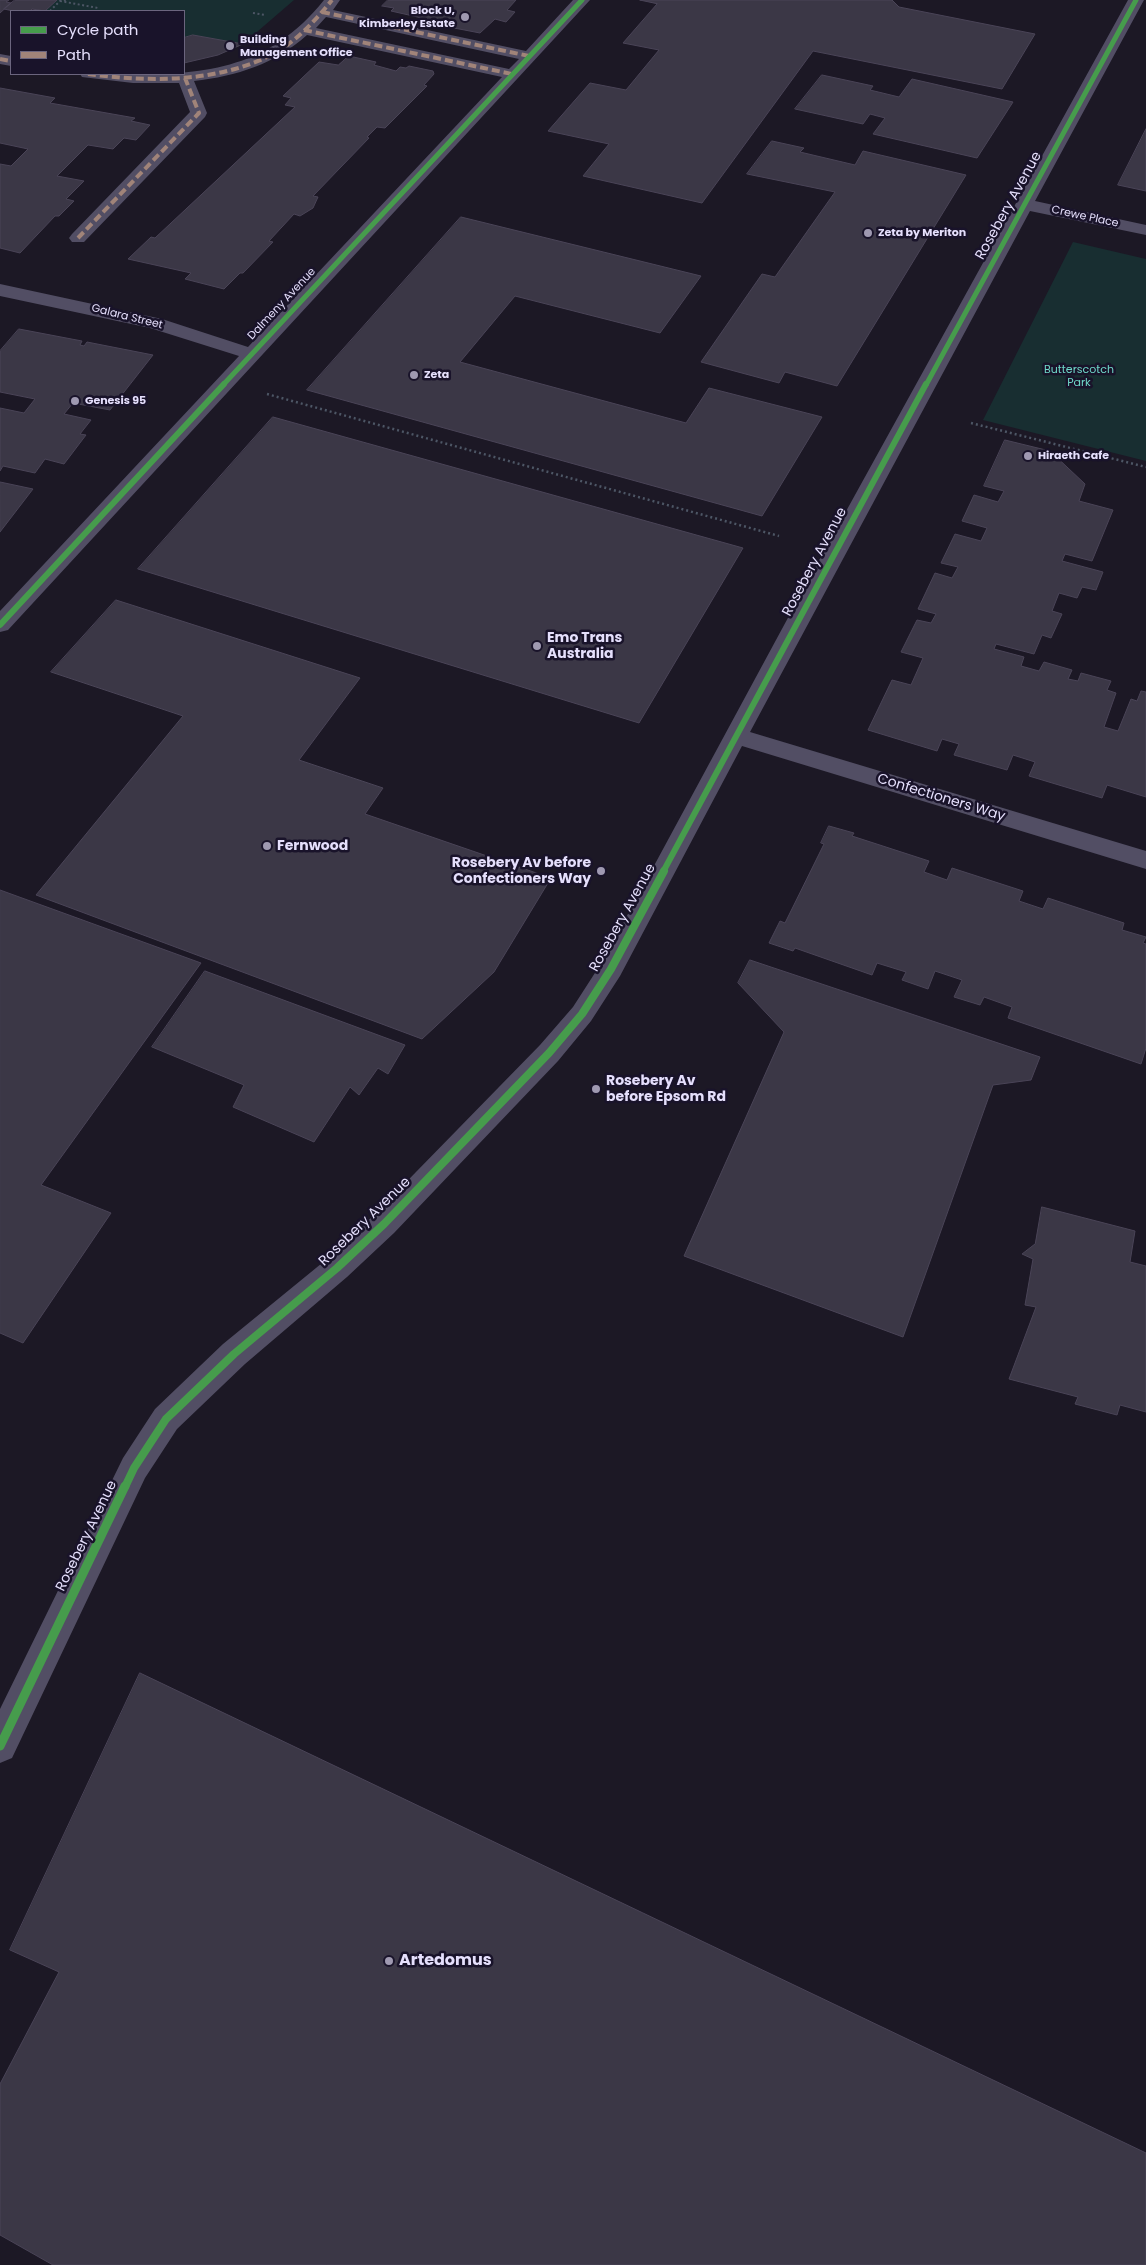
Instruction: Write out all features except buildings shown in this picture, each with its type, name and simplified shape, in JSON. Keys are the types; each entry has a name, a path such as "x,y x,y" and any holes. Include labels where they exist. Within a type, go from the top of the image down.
{"street":[{"name":"Dalmeny Avenue","path":"0,625 582,0"},
{"name":"Rosebery Avenue","path":"0,1746 134,1468 166,1419 234,1354 337,1268 384,1224 560,1040 582,1014 611,969 1136,0"},
{"path":"94,75 149,79 185,78 241,67 270,55 304,30 327,6 529,56"},
{"path":"304,30 512,74"},
{"path":"78,238 199,113 185,78"},
{"name":"Crewe Place","path":"1024,204 1146,230"},
{"name":"Galara Street","path":"0,290 155,322 251,354"},
{"name":"Confectioners Way","path":"736,736 1146,860"}],"path":[{"path":"51,10 60,1 67,0"},
{"path":"60,1 98,8"},
{"path":"226,382 778,536"},
{"path":"971,423 1146,467"}],"green space":[{"path":"57,0 294,0 243,44 193,35 185,38 185,10 46,10"},
{"name":"Butterscotch Park","path":"1073,242 1146,259 1146,461 983,420"}],"marked path":[{"path":"95,75 156,79 180,78 227,71 269,56 286,45 311,23 332,0"},
{"path":"322,12 529,56"},
{"path":"304,30 512,74"},
{"path":"0,59 10,61"},
{"path":"78,238 199,113 185,78"}],"cycle path":[{"path":"0,625 582,0"},
{"path":"0,1746 134,1468 166,1419 234,1354 337,1268 384,1224 549,1053 582,1014 611,969 834,553 1136,0"}],"place":[{"name":"Block U, Kimberley Estate","path":"465,17"},
{"name":"Building Management Office","path":"230,46"},
{"name":"Zeta by Meriton","path":"868,233"},
{"name":"Zeta","path":"414,375"},
{"name":"Genesis 95","path":"75,401"},
{"name":"Hiraeth Cafe","path":"1028,456"},
{"name":"Emo Trans Australia","path":"537,646"},
{"name":"Fernwood","path":"267,846"},
{"name":"Rosebery Av before Confectioners Way","path":"601,871"},
{"name":"Rosebery Av before Epsom Rd","path":"596,1089"},
{"name":"Artedomus","path":"389,1961"}]}
